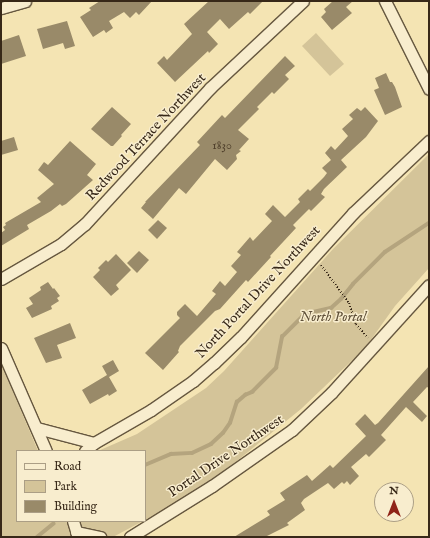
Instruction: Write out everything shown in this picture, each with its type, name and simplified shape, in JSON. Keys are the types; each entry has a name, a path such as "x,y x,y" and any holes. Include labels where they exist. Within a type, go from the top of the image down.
{"street":[{"path":"1,8 25,1"},
{"name":"Redwood Terrace Northwest","path":"1,279 62,244 85,224 210,88 303,1"},
{"path":"385,1 429,89"},
{"name":"North Portal Drive Northwest","path":"86,450 94,443 151,410 193,381 214,363 353,213 429,141"},
{"name":"Portal Drive Northwest","path":"130,537 212,486 282,438 319,405 429,285"},
{"path":"1,348 46,450"},
{"path":"37,428 94,443"},
{"path":"75,530 100,537"}],"path":[{"path":"318,262 349,302 356,324 374,344"}],"green space":[{"path":"316,33 344,64 330,76 302,46"},
{"name":"North Portal","path":"429,154 429,268 395,306 365,348 301,409 233,464 187,497 146,519 146,450 100,450 137,434 206,388 224,371 333,249"},
{"path":"1,363 38,450 16,450 16,522 141,522 113,537 1,537"}],"building":[{"path":"100,1 152,1 139,15 136,12 130,18 124,12 109,21 113,28 106,33 104,30 93,37 80,17 91,10 89,8"},
{"path":"209,1 263,1 250,14 248,12 229,29 220,19 207,32 218,44 209,53 208,51 175,82 157,63 164,56 167,60 192,34 184,24"},
{"path":"333,1 353,1 346,7 352,13 332,30 321,17 326,12 324,9"},
{"path":"67,21 75,46 65,49 63,43 43,49 37,29"},
{"path":"19,35 26,56 1,64 1,41"},
{"path":"285,56 295,66 285,75 289,79 274,94 272,92 257,107 259,109 238,130 249,139 239,150 241,151 236,155 237,159 227,170 215,159 186,194 179,188 153,219 141,208 145,202 200,145 197,142 222,115 225,118"},
{"path":"386,73 390,82 392,82 395,87 402,107 385,115 374,90 379,88 375,78"},
{"path":"112,107 131,124 113,146 111,146 91,129"},
{"path":"365,107 378,121 366,137 341,160 347,167 324,189 321,194 325,197 311,211 309,209 293,225 296,228 270,256 271,257 248,282 246,280 220,309 215,311 180,346 179,352 163,370 145,353 180,318 177,315 177,312 185,304 197,316 216,294 212,291 220,281 225,286 237,272 231,266 241,255 237,252 250,237 253,241 272,221 265,214 273,205 285,217 300,202 298,199 308,189 310,191 324,177 327,173 322,168 331,160 325,153 331,146 335,150 348,136 342,129 353,119 349,115 357,108 361,111"},
{"path":"14,137 18,150 1,155 1,141"},
{"path":"70,141 96,164 87,175 93,180 66,204 62,206 60,204 27,225 29,229 1,246 1,233 5,230 3,227 6,225 5,223 41,202 37,198 54,184 38,170 44,162 48,165"},
{"path":"158,220 167,228 157,239 148,230"},
{"path":"139,251 149,260 137,273 127,263"},
{"path":"116,254 131,270 116,285 119,289 111,296 93,277 100,270 98,268 106,260 108,262"},
{"path":"48,282 60,296 57,298 59,301 51,306 52,309 32,318 26,308 33,304 29,298 41,290 40,287"},
{"path":"70,323 76,338 57,345 62,358 46,363 34,338"},
{"path":"113,360 119,371 109,377 117,391 109,396 108,394 90,404 82,390 107,375 102,366"},
{"path":"429,366 429,388 427,387 413,402 427,416 422,422 406,407 381,435 386,440 369,457 366,454 351,467 359,476 350,485 347,481 344,484 342,482 334,489 328,483 304,499 301,503 305,510 287,523 289,525 265,537 234,537 270,515 267,511 285,500 280,493 307,475 312,481 330,465 333,468 366,436 355,424 365,414 375,425 378,423"}],"waterway":[{"path":"146,465 171,454 192,453 211,444 223,433 230,423 237,402 245,395 252,392 276,368 282,337 302,317 309,313 331,308 385,252 429,223"},
{"path":"37,537 53,524"}]}
